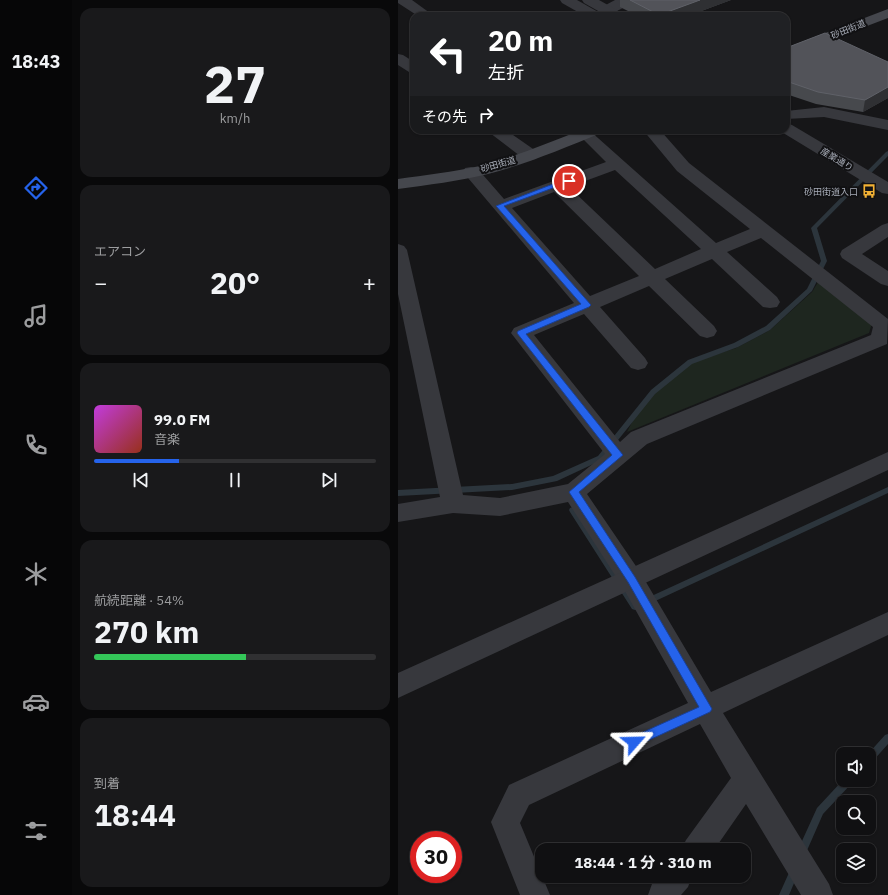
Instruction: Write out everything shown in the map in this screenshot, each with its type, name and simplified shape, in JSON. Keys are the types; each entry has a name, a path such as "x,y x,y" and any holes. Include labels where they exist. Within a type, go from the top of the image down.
{"main road":[{"name":"砂田街道","path":"790,51 888,13"},
{"name":"砂田街道","path":"398,184 493,167 530,155 584,134"}],"street":[{"path":"403,0 421,12"},
{"path":"567,0 600,12"},
{"path":"589,0 604,12"},
{"path":"609,12 625,0"},
{"path":"398,58 410,67"},
{"path":"790,118 824,112 888,125"},
{"name":"産業通り","path":"790,121 888,172"},
{"name":"産業通り","path":"790,121 888,189"},
{"path":"501,134 530,155"},
{"path":"594,134 618,163 770,302"},
{"path":"398,513 453,504 500,507 574,492 639,438 880,339 883,325 683,167 654,134"},
{"path":"500,206 618,163"},
{"path":"471,172 586,305 638,362"},
{"path":"557,185 707,331"},
{"path":"888,229 849,254 888,280"},
{"path":"618,455 521,333 763,230"},
{"path":"398,250 453,504"},
{"path":"398,686 886,464"},
{"path":"574,492 631,580 747,779 818,895"},
{"path":"535,895 505,822 519,795 888,623"},
{"path":"701,843 747,779"},
{"path":"663,895 671,883"}],"shaded area":[{"path":"820,279 872,323 869,333 627,432 638,410 664,385 693,362 736,348 770,330 812,292"}],"building":[{"path":"630,0 700,0 667,12 653,12"},
{"path":"825,33 888,62 888,87 865,100 818,92 790,82 790,46"}],"waterway":[{"path":"398,493 512,487 554,479 600,458 653,392 690,362 736,345 768,328 810,290 824,261 814,228 888,153"},
{"path":"648,601 888,490"},
{"path":"573,510 635,607"},
{"path":"876,751 888,738"},
{"path":"802,852 820,811 842,787"},
{"path":"784,895 795,869"}],"place":[{"name":"砂田街道入口","path":"869,191"}],"route":[{"path":"569,181 500,206 586,305 521,333 618,455 574,492 631,580 706,709 634,742"}]}
